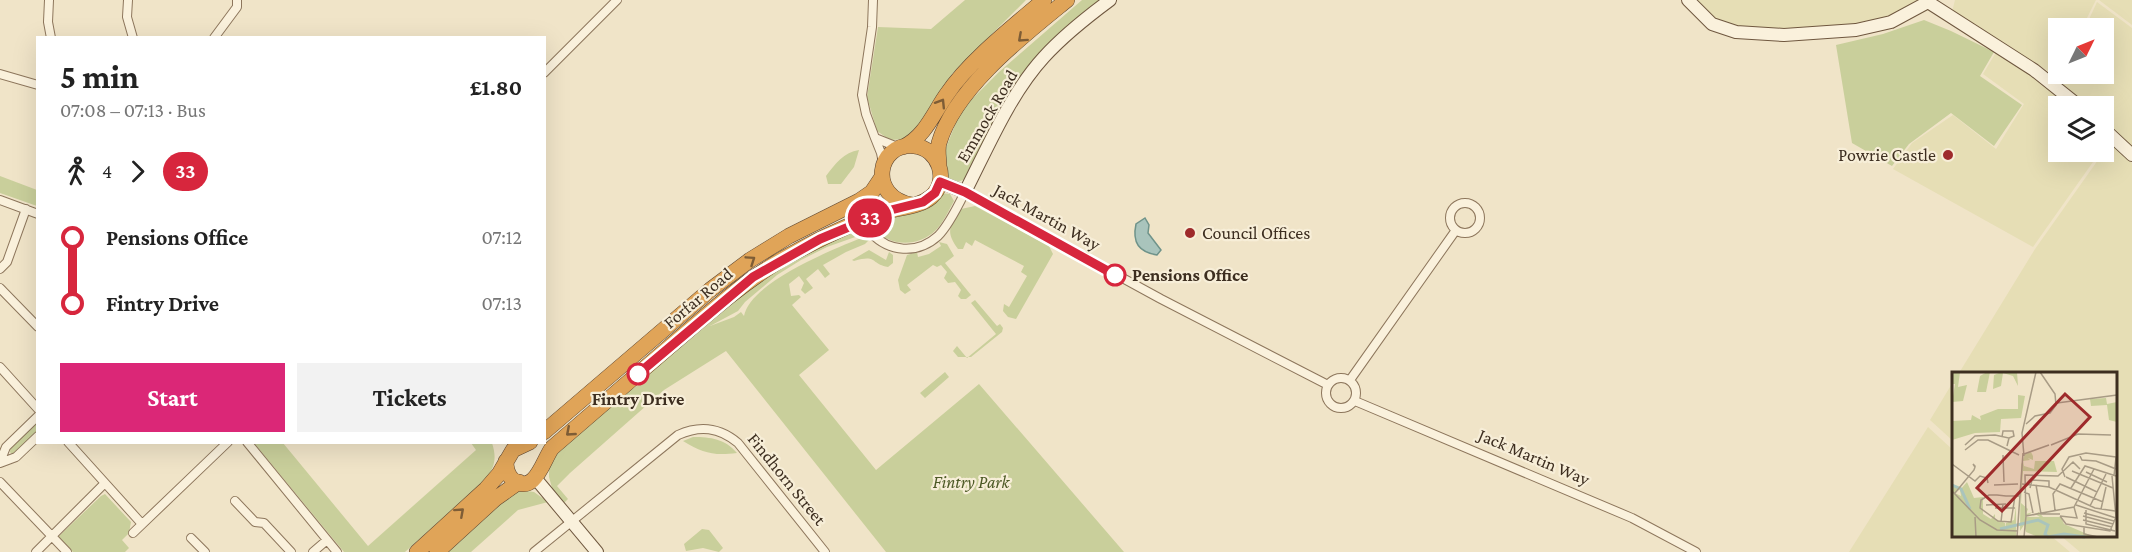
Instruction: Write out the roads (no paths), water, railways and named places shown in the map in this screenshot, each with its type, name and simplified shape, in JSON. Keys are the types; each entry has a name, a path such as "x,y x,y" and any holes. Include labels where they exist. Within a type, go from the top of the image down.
{"highway":[{"path":"1044,0 964,72 921,134 912,143 889,156 883,172 885,189 892,197 912,205 930,198 940,182 938,145 960,102 983,74 1067,0"},
{"path":"902,147 912,146 929,152 939,166"},
{"name":"Forfar Road","path":"546,430 710,290 750,260 789,236 859,201 877,187 883,172"},
{"name":"Forfar Road","path":"539,473 552,448 753,277 820,239 887,211 912,205"},
{"path":"417,552 486,489 515,449 530,447 538,453 539,473 526,483 519,482 507,472 515,449"},
{"path":"437,552 495,499 519,482"}],"street":[{"path":"49,0 48,22 51,36"},
{"path":"128,0 127,17 132,36"},
{"path":"215,36 237,7 237,0"},
{"path":"546,71 617,0"},
{"path":"873,0 872,27 862,95 866,114 882,153 883,172"},
{"name":"Emmock Road","path":"871,233 879,241 892,248 903,250 917,248 928,243 942,231 1010,105 1043,57 1110,0"},
{"path":"1688,0 1712,24 1736,32 1784,35 1856,30 1879,25 1891,22 1929,1 2034,70 2066,96"},
{"path":"0,74 36,84"},
{"path":"875,138 902,147"},
{"path":"2114,138 2132,155"},
{"name":"Jack Martin Way","path":"940,182 965,192 1161,299 1328,386 1327,399 1333,407 1346,408 1355,401 1632,518 1696,552"},
{"path":"0,200 36,213"},
{"path":"0,269 8,262 26,209"},
{"path":"1350,380 1456,230"},
{"path":"0,288 36,325"},
{"path":"0,368 36,407"},
{"path":"1328,386 1337,378 1350,380 1356,388 1355,401"},
{"path":"0,462 6,447 36,418"},
{"name":"Findhorn Street","path":"534,552 678,435 702,428 715,429 729,435 738,443 825,552"},
{"path":"0,462 16,457 36,438"},
{"path":"70,444 142,524"},
{"path":"133,533 226,444"},
{"path":"250,444 337,552"},
{"path":"539,473 571,520 597,552"},
{"path":"0,482 67,552"},
{"path":"36,552 105,483"},
{"path":"235,501 255,522 264,523 291,552"},
{"path":"191,538 205,552"},
{"path":"313,552 327,540"}],"water":[{"path":"1145,218 1149,225 1148,233 1161,250 1157,255 1141,249 1136,241 1136,224"}],"place":[{"name":"Powrie Castle","path":"1948,155"},
{"name":"Council Offices","path":"1190,233"},
{"name":"Pensions Office","path":"1115,275"},
{"name":"Fintry Drive","path":"638,374"}],"park label":[{"name":"Fintry Park","path":"971,482"}]}
